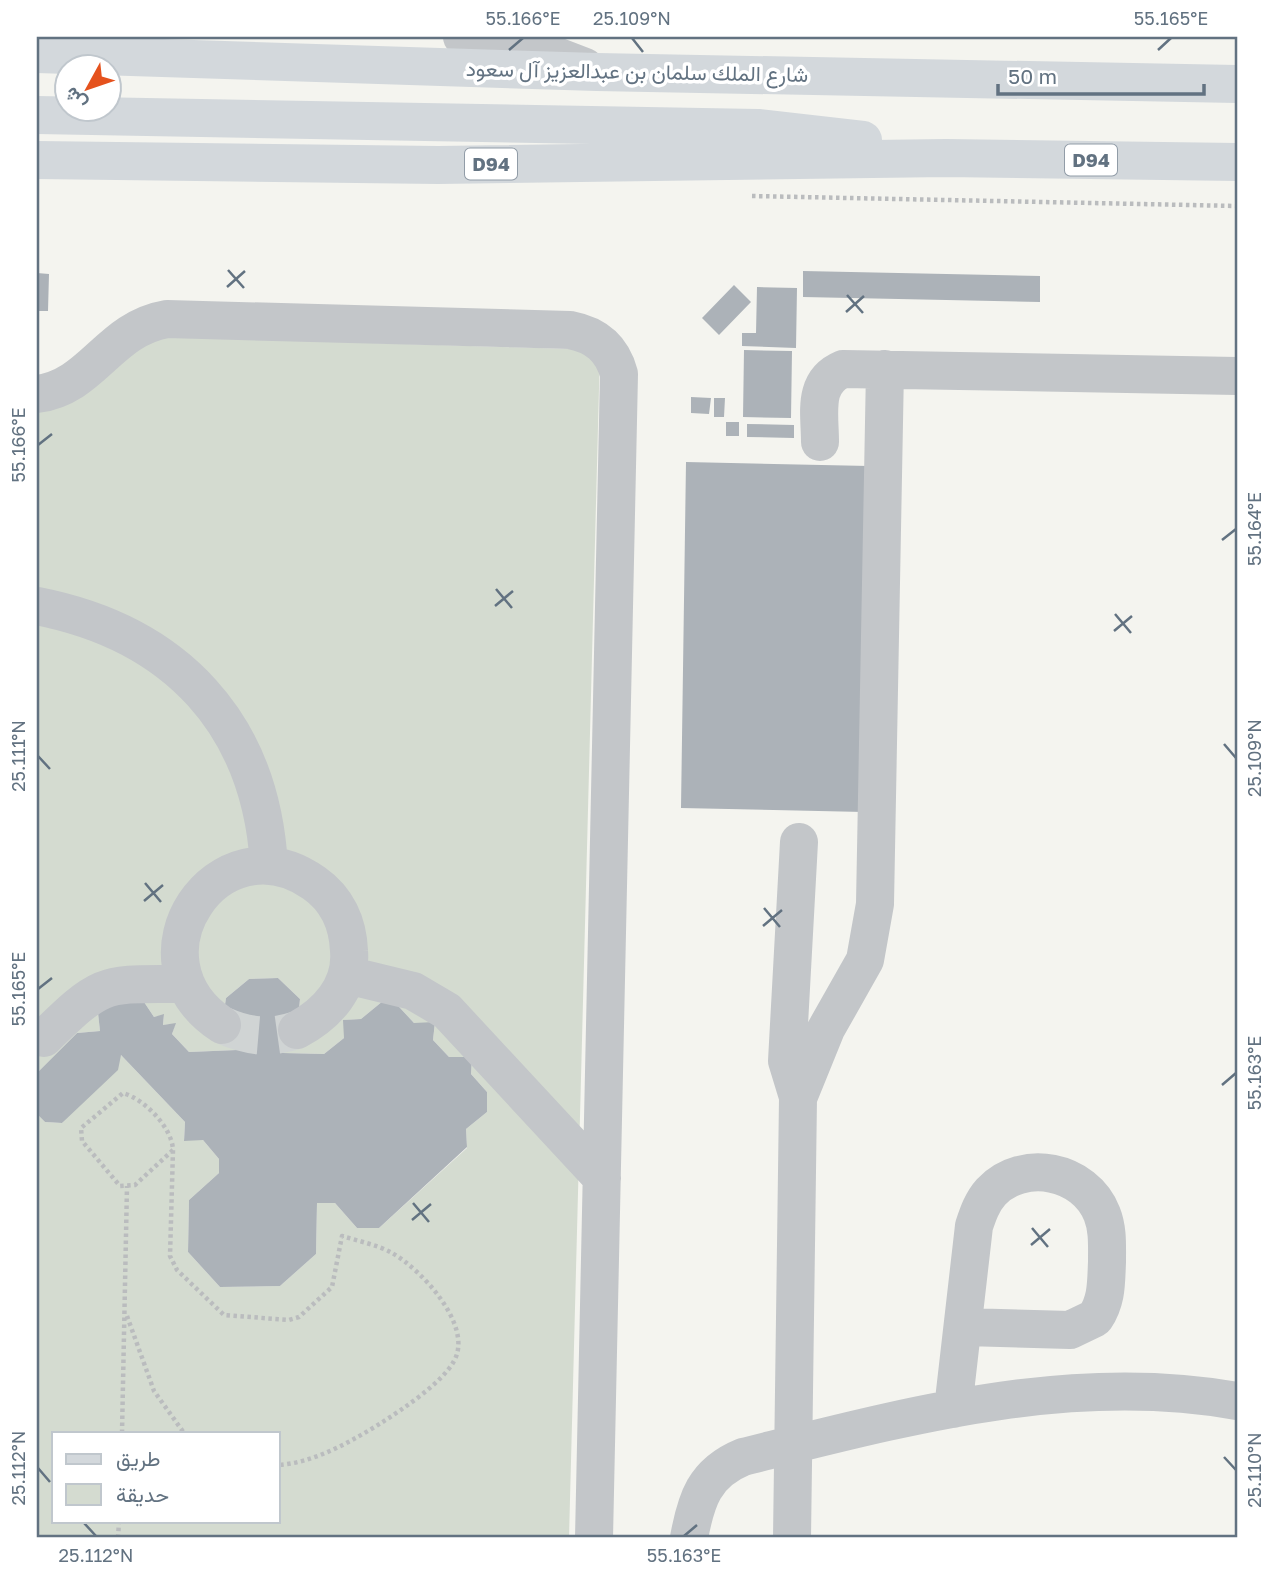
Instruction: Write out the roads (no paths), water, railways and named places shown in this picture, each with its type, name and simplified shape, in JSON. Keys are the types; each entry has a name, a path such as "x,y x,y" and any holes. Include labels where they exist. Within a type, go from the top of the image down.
{"main road":[{"name":"شارع الملك سلمان بن عبدالعزيز آل سعود","path":"57,48 597,72 1237,84"},
{"path":"37,115 758,128 821,134 946,158"},
{"name":"D94","path":"37,160 439,165 946,158 1237,162"}],"street":[{"path":"462,37 546,52 597,72"},
{"path":"37,394 73,382 128,333 152,322 167,319 570,330 593,337 611,353 619,374 594,1538"},
{"path":"820,442 820,392 831,374 844,369 1237,376"},
{"path":"798,1098 826,1029 857,980 874,922 885,369"},
{"path":"37,606 89,618 130,635 159,653 206,696 225,721 253,776 262,805 269,866"},
{"path":"792,1538 798,1098 787,1061 799,842"},
{"path":"222,1025 208,1015 186,984 179,947 182,928 195,902 215,882 231,872 269,866 305,876 334,902 349,937 347,975 328,1008 298,1030"},
{"path":"347,975 413,991 447,1011 602,1178"},
{"path":"44,1038 78,1004 101,988 125,984 186,984"},
{"path":"953,1409 965,1327 974,1226 980,1208 991,1192 1023,1173 1042,1171 1061,1175 1078,1183 1092,1196 1107,1231 1106,1294 1095,1318 1070,1329 965,1327"},
{"path":"689,1538 699,1496 717,1472 743,1457 998,1400 1089,1391 1181,1393 1237,1401"}],"tunnel":[{"path":"222,1025 260,1035 278,1035 297,1030"}]}
